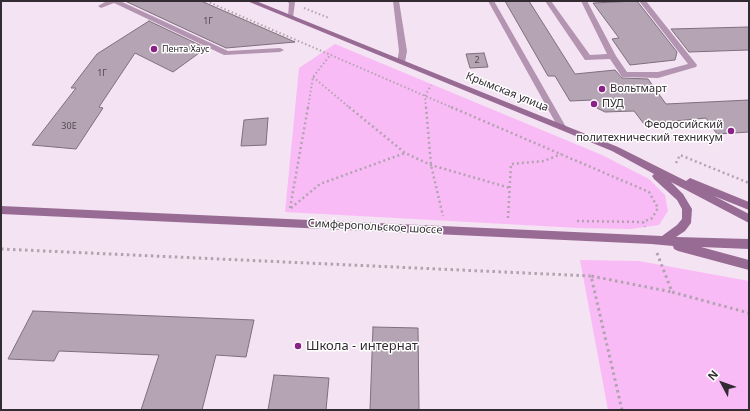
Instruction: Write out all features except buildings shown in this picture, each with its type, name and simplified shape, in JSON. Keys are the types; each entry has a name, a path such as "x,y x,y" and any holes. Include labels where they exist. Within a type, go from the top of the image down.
{"main road":[{"name":"Крымская улица","path":"250,1 436,77 562,126 639,160 749,219"},
{"path":"639,160 749,206"},
{"path":"639,160 680,197 687,209 687,220 681,228 656,240"},
{"name":"Симферопольское шоссе","path":"1,210 749,244"},
{"path":"656,240 749,265"}],"street":[{"path":"101,6 114,1 227,53 280,50"},
{"path":"288,1 292,2 291,17"},
{"path":"396,1 403,51 400,62"},
{"path":"492,1 537,85 562,126"},
{"path":"548,1 588,58 612,56"},
{"path":"584,1 612,56 624,75 658,75 693,65 642,1"}],"path":[{"path":"206,1 649,192 658,208 652,218 643,222 656,240 672,292"},
{"path":"331,54 313,77 290,208 320,184 405,153"},
{"path":"313,77 405,153 430,165 510,188"},
{"path":"436,77 425,96 430,165 443,216"},
{"path":"508,218 511,164 544,161 561,154"},
{"path":"676,163 680,155 749,183"},
{"path":"1,249 591,276 672,292 749,313"},
{"path":"591,276 622,410"}],"shaded area":[{"path":"335,44 602,155 649,179 665,195 668,211 659,225 631,229 579,228 285,212 299,68"},
{"path":"580,260 639,261 749,281 749,410 608,410"}],"place":[{"name":"Пента Хаус","path":"154,49"},
{"name":"Вольтмарт","path":"602,89"},
{"name":"ПУД","path":"594,104"},
{"name":"Феодосийский политехнический техникум","path":"731,131"},
{"name":"Школа - интернат","path":"298,346"}]}
